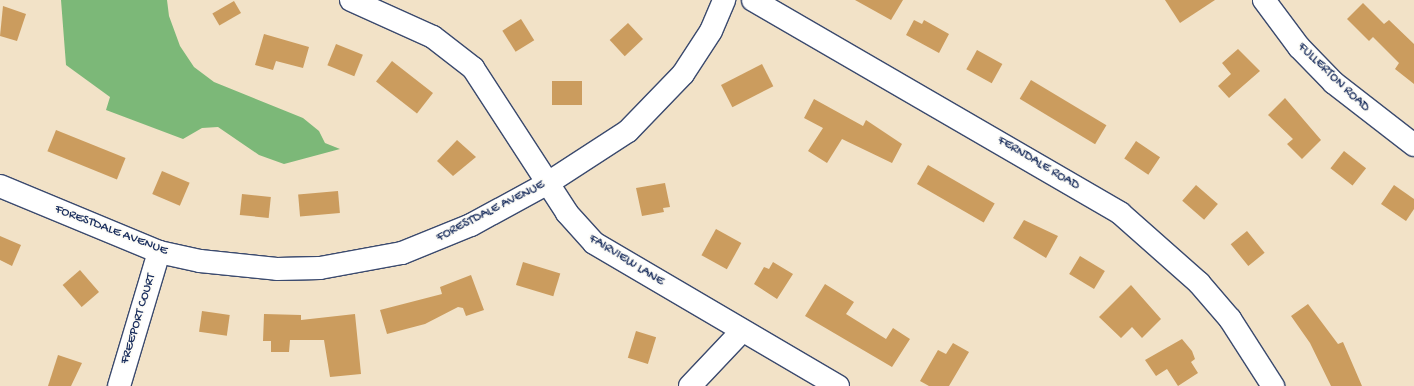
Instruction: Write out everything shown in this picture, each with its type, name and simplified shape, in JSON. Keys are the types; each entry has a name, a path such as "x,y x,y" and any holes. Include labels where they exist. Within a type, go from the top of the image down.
{"street":[{"name":"FAIRVIEW LANE","path":"351,0 434,37 455,51 486,84 576,226 594,243 838,386"},
{"name":"FORESTDALE AVENUE","path":"0,186 159,252 200,261 277,269 362,262 441,239 548,183 602,150 657,104 696,55 724,0"},
{"name":"FERNDALE ROAD","path":"753,0 1120,213 1199,283 1230,319 1273,386"},
{"name":"FULLERTON ROAD","path":"1264,0 1299,48 1325,74 1373,116 1414,145"},
{"name":"FREEPORT COURT","path":"119,386 159,252"},
{"path":"690,386 742,331"}],"green space":[{"path":"61,0 167,0 169,16 180,46 194,67 214,82 303,118 319,131 325,143 340,149 284,164 259,155 218,127 202,128 183,139 106,110 110,97 66,65"}],"building":[{"path":"855,0 903,0 891,20"},
{"path":"1165,0 1215,0 1180,23"},
{"path":"234,1 241,13 219,26 212,14"},
{"path":"1363,3 1384,24 1389,20 1414,44 1414,84 1395,69 1399,63 1373,37 1369,41 1347,19"},
{"path":"3,6 26,14 17,41 0,36"},
{"path":"521,19 534,40 516,52 502,31"},
{"path":"914,20 922,24 924,20 949,34 939,53 906,35"},
{"path":"628,23 643,39 625,56 610,40"},
{"path":"264,34 309,47 303,68 276,61 273,70 255,65"},
{"path":"336,44 363,55 354,76 327,65"},
{"path":"1238,49 1260,71 1229,98 1218,86 1231,74 1222,63"},
{"path":"977,50 1002,64 992,83 966,69"},
{"path":"392,61 433,93 417,114 376,81"},
{"path":"762,64 773,86 732,107 721,85"},
{"path":"1031,80 1106,125 1095,144 1020,99"},
{"path":"552,81 582,81 582,105 552,105"},
{"path":"1285,98 1321,140 1302,159 1287,144 1293,139 1268,115"},
{"path":"814,99 863,126 866,120 902,144 892,163 842,139 827,163 808,151 823,128 804,118"},
{"path":"56,130 126,158 117,179 47,151"},
{"path":"457,140 476,157 453,176 437,161"},
{"path":"1136,141 1160,157 1148,175 1124,158"},
{"path":"1344,151 1366,168 1353,186 1330,168"},
{"path":"928,165 995,204 984,223 917,184"},
{"path":"162,171 190,183 180,206 152,194"},
{"path":"665,183 670,207 663,208 664,212 642,216 636,188"},
{"path":"1196,185 1218,204 1204,220 1182,201"},
{"path":"1394,185 1414,199 1414,209 1406,221 1381,204"},
{"path":"338,191 340,213 300,216 298,194"},
{"path":"242,194 271,197 269,218 240,215"},
{"path":"1024,220 1058,236 1046,258 1013,238"},
{"path":"716,229 741,243 727,269 701,255"},
{"path":"1247,231 1265,253 1248,266 1231,244"},
{"path":"0,236 21,245 12,266 0,260"},
{"path":"1080,256 1105,271 1094,289 1069,274"},
{"path":"523,262 560,273 553,296 516,285"},
{"path":"773,262 793,274 777,299 754,284 764,267 769,269"},
{"path":"80,270 99,292 82,307 63,285"},
{"path":"471,275 484,310 466,316 463,308 458,307 425,324 387,334 380,310 442,294 440,287"},
{"path":"825,284 854,302 846,314 886,339 893,328 910,339 892,367 805,316"},
{"path":"1131,285 1161,319 1142,338 1132,327 1121,338 1099,317"},
{"path":"1308,304 1338,344 1343,342 1362,386 1331,386 1310,343 1291,316"},
{"path":"202,311 230,315 227,336 199,332"},
{"path":"264,314 301,315 301,320 355,314 361,374 330,377 324,340 290,340 289,352 271,352 271,341 263,341"},
{"path":"636,331 656,337 648,364 628,358"},
{"path":"1182,339 1192,351 1195,359 1191,362 1198,373 1178,386 1167,369 1156,376 1145,360"},
{"path":"953,343 969,352 949,386 929,386 920,381 938,350 946,354"},
{"path":"58,355 82,363 71,386 48,386"}]}
